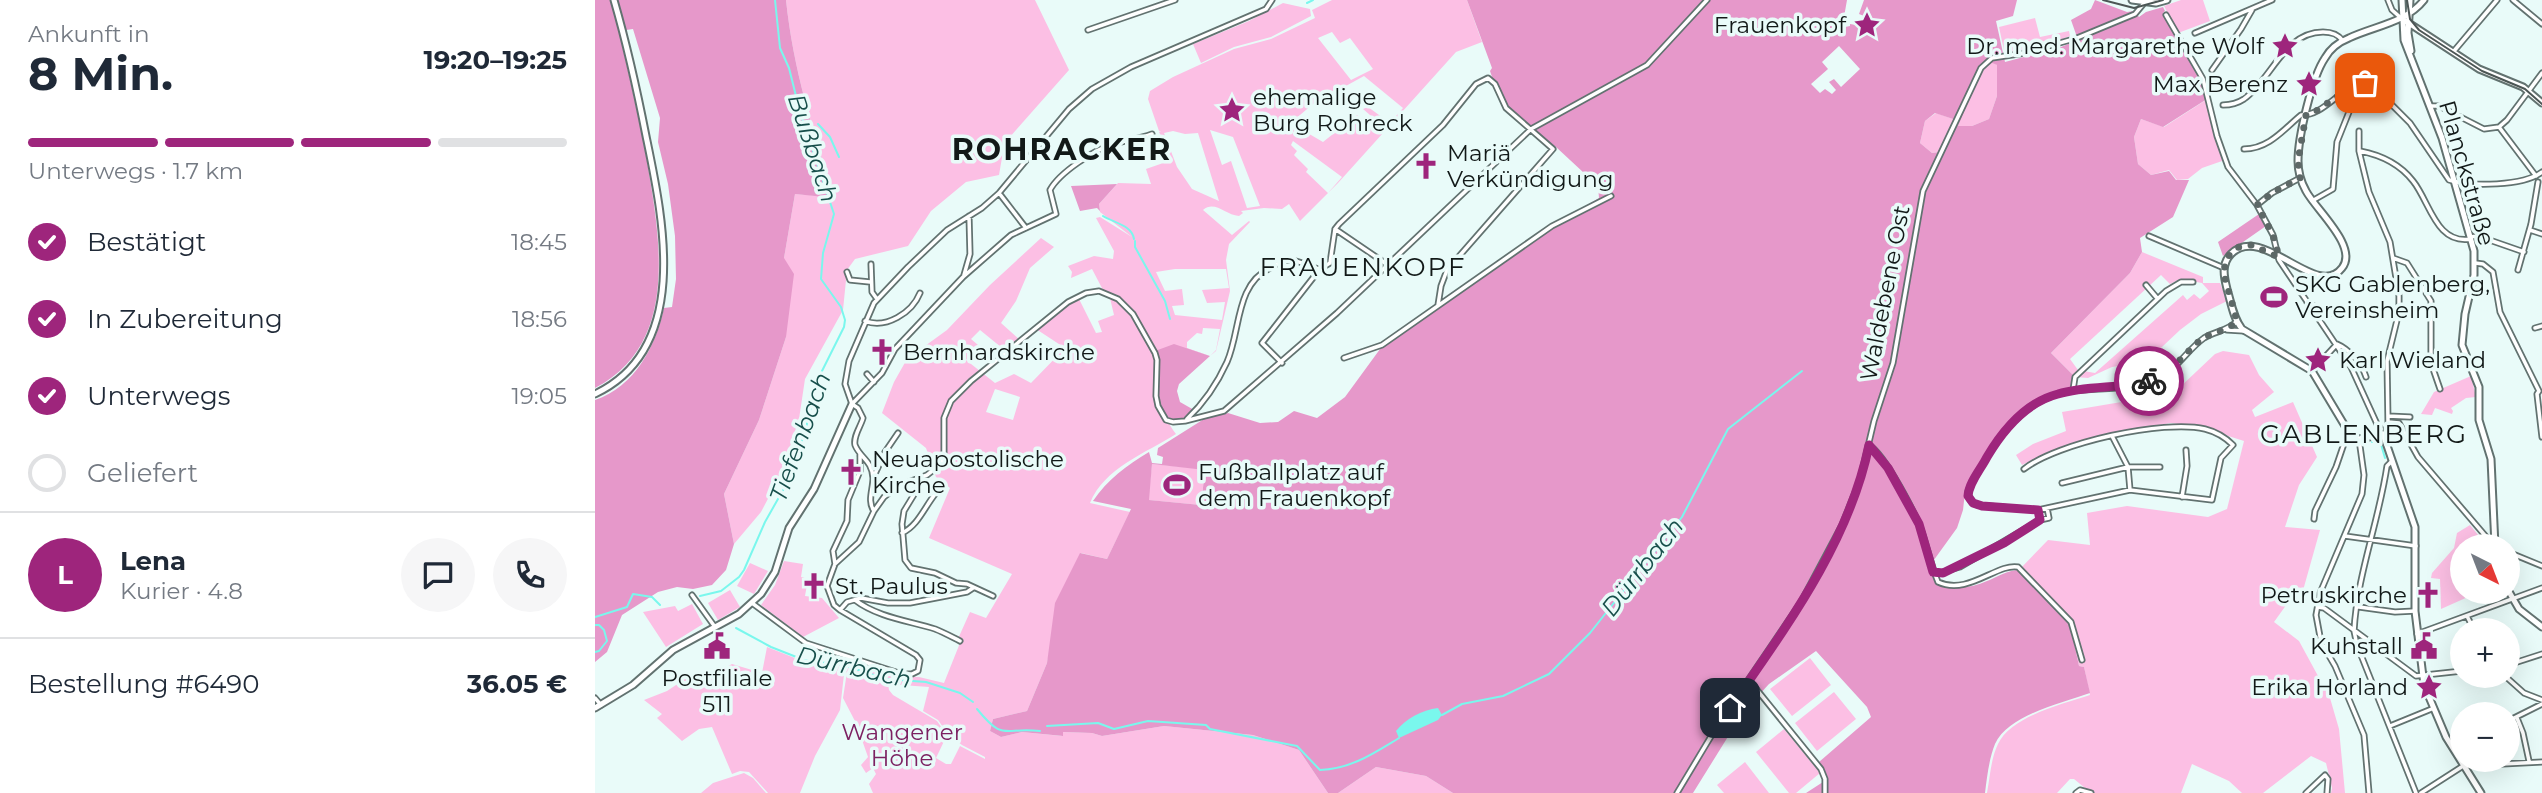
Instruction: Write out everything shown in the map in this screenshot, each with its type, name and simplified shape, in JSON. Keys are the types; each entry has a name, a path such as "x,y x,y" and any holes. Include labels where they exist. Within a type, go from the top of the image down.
{"street":[{"path":"595,394 625,373 644,347 657,316 664,271 663,232 658,196 633,73 614,0"},
{"path":"1088,30 1175,0"},
{"path":"753,603 796,637 815,647 902,674 918,671 921,666 916,655 840,610 834,605 827,586 835,564 859,542 874,510 891,490 932,472 942,462 944,418 951,401 966,386 1061,307 1092,291 1099,291 1114,296 1138,321 1157,360 1156,396 1166,420 1185,421 1229,409 1388,265 1531,129 1647,65 1707,0"},
{"path":"2132,0 2167,0"},
{"path":"2195,33 2273,0"},
{"path":"2388,0 2395,18 2409,23 2479,69 2529,91 2542,103"},
{"path":"2411,0 2417,4 2424,0"},
{"name":"Planckstraße","path":"2411,0 2409,23 2412,57"},
{"path":"2359,131 2359,151 2369,192 2387,234 2393,258 2399,309 2387,361 2388,419 2382,431 2359,439 2347,432 2312,371 2246,331 2237,321 2224,268 2230,254 2245,246 2262,248 2325,276 2334,275 2343,267 2347,259 2345,245 2312,201 2300,178 2298,161 2306,115 2321,65 2331,50 2343,41 2409,14 2424,0"},
{"path":"2454,51 2497,0"},
{"path":"2513,0 2542,24"},
{"path":"873,478 869,462 860,452 855,440 863,418 859,408 852,404 846,379 852,354 877,299 947,230 999,194 1069,108 1092,89 1133,66 1266,9 1272,1"},
{"name":"Waldebene Ost","path":"1677,793 1719,723 1796,610 1824,562 1855,494 1893,363 1923,191 1981,68 1992,58 2025,53 2077,38 2135,14 2145,1"},
{"name":"Planckstraße","path":"2402,2 2395,18 2431,106 2471,238 2475,264 2463,325 2462,345 2479,387 2479,420 2491,458 2494,534"},
{"path":"2212,69 2253,8"},
{"path":"2409,14 2420,30"},
{"path":"2166,15 2203,79 2217,136 2228,167 2257,205 2273,235 2282,265 2337,344 2382,431 2414,521 2417,634 2422,676 2450,744"},
{"path":"2223,105 2245,98 2291,45 2303,36 2319,32 2331,33 2343,41"},
{"path":"2431,106 2439,106 2484,129 2499,127 2542,73"},
{"path":"1282,363 1262,343 1320,270 1332,259 1335,229 1443,125 1484,78 1491,80 1503,104 1553,149 1447,270 1437,306"},
{"path":"2244,149 2262,145 2284,132 2299,116 2312,114 2351,87 2363,83 2375,88 2416,130 2447,177 2456,182 2505,183 2536,176 2542,172"},
{"path":"2312,201 2333,188 2337,142 2353,99 2351,87"},
{"path":"2499,127 2542,186"},
{"path":"595,698 598,707 633,685 673,650 739,614 753,603 773,576 789,528 814,489 852,404 874,382 895,349 963,277 1007,238 1056,214 1050,190 1054,183 1073,167 1111,145 1152,134"},
{"path":"2359,151 2380,156 2400,167 2417,187 2442,231 2458,240 2478,236 2523,252"},
{"path":"2257,205 2272,193 2300,178"},
{"path":"2518,270 2530,230 2538,182"},
{"path":"999,194 1027,228"},
{"path":"1344,358 1383,345 1552,226 1611,196"},
{"path":"963,277 970,254 969,216"},
{"path":"1335,229 1388,265"},
{"path":"2530,230 2542,234"},
{"path":"2149,236 2224,268"},
{"path":"2393,258 2407,263 2431,301 2431,363 2440,388"},
{"path":"1185,421 1198,409 1214,387 1226,363 1236,335 1245,292 1254,279 1266,270 1289,260 1320,270"},
{"path":"871,264 870,282 877,299"},
{"path":"2475,264 2487,267 2493,272 2500,312 2540,391 2537,394 2542,437"},
{"path":"847,272 850,280 870,282"},
{"path":"2073,391 2075,377 2157,298 2174,284 2193,282"},
{"path":"2146,285 2157,298"},
{"path":"865,321 884,324 893,321 914,304 921,293"},
{"path":"2305,301 2328,314 2363,308"},
{"path":"2024,469 2050,454 2112,436 2172,426 2201,428 2221,435 2233,445 2221,458 2213,499 2210,501 2130,490 2038,510 1977,505 1970,500 1968,491 1992,450 2014,421 2047,398 2073,391 2119,387 2156,379 2203,339 2225,330 2237,321"},
{"path":"2535,328 2542,326"},
{"path":"2225,330 2246,331"},
{"path":"2312,371 2337,344"},
{"path":"2337,344 2344,347 2360,365 2366,377"},
{"path":"867,374 874,382"},
{"path":"1198,409 1202,417"},
{"path":"2388,419 2410,417"},
{"path":"2388,419 2399,423 2417,457 2484,534"},
{"path":"2314,519 2315,511 2336,467 2347,432"},
{"path":"874,510 870,501 873,478 885,452 898,433"},
{"path":"2112,436 2128,467 2130,490"},
{"path":"2359,439 2364,467 2363,489 2320,593 2316,615 2321,642 2339,676 2365,738 2369,793"},
{"path":"1869,445 1888,468 1919,524 1929,564 1938,582 1954,585 1975,582 2008,567 2018,568 2070,622 2082,660"},
{"path":"2182,497 2187,466 2186,450"},
{"path":"835,564 833,551 847,521 849,495 860,471 860,452"},
{"path":"2393,461 2387,466 2354,631 2357,645 2419,793 2453,772"},
{"path":"2062,483 2128,467 2160,467"},
{"path":"918,478 915,493 904,511 901,533 903,553 911,568 935,573 993,596"},
{"path":"901,533 916,523 936,493"},
{"path":"1936,574 1959,567 2040,520 2049,518 2047,508"},
{"path":"2038,510 2040,520"},
{"path":"2345,536 2416,546"},
{"path":"2520,557 2542,566"},
{"path":"840,610 847,601 854,599 910,603 967,592 973,588"},
{"path":"2520,596 2542,588"},
{"path":"692,595 715,627"},
{"path":"854,599 865,607 936,629 960,641"},
{"path":"2417,634 2499,604"},
{"path":"2516,604 2542,627"},
{"path":"2318,607 2324,608 2412,673 2422,676 2450,672"},
{"path":"2358,607 2395,612 2416,611"},
{"path":"2520,661 2542,654"},
{"path":"1749,680 1818,765 1825,779 1825,793"},
{"path":"2518,688 2542,702"},
{"path":"2520,716 2542,702"},
{"path":"2390,726 2434,708"},
{"path":"2520,726 2529,761"},
{"path":"2520,762 2542,762"},
{"path":"2467,772 2481,793"},
{"path":"2306,793 2327,775 2327,793"},
{"path":"2076,793 2081,790 2091,793"}],"green space":[{"path":"786,0 1035,0 1069,70 1009,138 1004,146 999,175 966,182 931,211 908,246 855,259 847,270 843,310 805,379 799,419 781,474 761,512 734,544 724,494 759,420 786,337 784,258 795,194 835,197 805,100"},
{"name":"Wangener Höhe","path":"1332,0 1467,0 1482,42 1456,52 1338,183 1328,193 1300,221 1289,204 1282,209 1241,211 1243,213 1239,216 1216,207 1203,210 1232,235 1250,222 1229,244 1226,260 1230,291 1216,351 1210,356 1174,345 1158,359 1162,407 1176,434 1127,462 1096,491 1090,503 1130,512 1107,559 1081,553 1047,663 1027,711 993,719 990,731 1001,737 1022,732 1062,736 1062,732 1092,733 1102,736 1164,726 1253,735 1299,750 1328,793 873,793 869,784 876,774 873,768 866,773 861,765 868,757 856,723 843,698 847,672 844,674 840,710 815,756 800,793 768,793 749,772 732,774 712,727 699,729 682,741 657,718 662,714 644,700 667,691 688,677 693,685 732,664 762,673 767,647 810,664 825,667 828,657 896,677 919,677 944,683 960,643 957,641 970,612 986,618 1012,574 929,538 950,488 936,477 926,448 882,413 894,382 907,359 947,330 1041,238 1054,247 1030,268 1016,301 1001,323 1021,341 1007,352 980,330 971,339 978,345 966,360 995,383 1014,374 1031,383 1065,348 1036,329 1078,297 1096,333 1102,332 1098,321 1114,315 1109,294 1134,314 1119,297 1103,290 1092,269 1071,278 1072,272 1068,266 1094,256 1113,259 1114,251 1096,218 1100,217 1132,237 1100,212 1099,204 1118,183 1151,184 1146,169 1169,161 1148,99 1150,91 1173,77 1234,49 1271,39 1315,18 1312,10","holes":["1332,32 1340,43 1350,38 1373,69 1351,80 1318,38","1364,76 1403,108 1390,123 1368,107 1363,109 1385,128 1380,133 1357,115 1323,142 1292,124 1325,94","1210,130 1233,137 1260,206 1247,208 1231,161 1222,165","1164,133 1198,133 1219,201 1192,189 1177,167","1293,141 1342,177 1328,193 1306,172 1308,169 1294,155 1297,151 1291,145","1175,269 1226,269 1229,288 1202,290 1207,303 1225,302 1222,320 1175,315 1172,306 1184,305 1182,289 1165,291 1156,272","1203,328 1220,329 1216,350 1210,356 1187,348 1187,342 1197,333 1202,334","995,389 1020,397 1013,420 986,412","888,684 929,687 923,711 938,720 948,734 962,745 985,759 960,746 951,764 936,758 947,735 937,721 893,695"]},
{"path":"2181,0 2203,0 2210,21 2178,33 2164,6"},
{"path":"1283,3 1310,9 1311,16 1271,37 1234,47 1201,63 1193,44 1249,21"},
{"path":"2035,18 2040,37 2069,31 2070,36 2062,39 2063,43 2005,55 1999,27"},
{"path":"1990,61 1997,65 1997,96 1989,119 1972,126 1957,126 1980,74"},
{"path":"2209,98 2215,137 2225,160 2202,168 2188,179 2177,180 2169,170 2151,175 2138,164 2134,137 2141,119 2164,127"},
{"path":"1936,113 1956,120 1940,152 1932,153 1920,143 1925,121"},
{"path":"2142,252 2203,277 2203,283 2220,283 2227,301 2201,314 2146,362 2112,367 2088,378 2075,377 2051,353 2130,273","holes":["2161,275 2170,284 2180,279 2202,283 2209,291 2200,299 2194,294 2187,300 2183,295 2095,373 2078,370 2070,359"]},
{"path":"2223,351 2249,355 2259,375 2274,392 2252,410 2255,417 2293,402 2317,457 2299,485 2285,527 2320,530 2302,594 2294,594 2274,622 2299,641 2330,698 2339,729 2345,793 2331,793 2326,763 2311,756 2263,793 2242,793 2229,781 2192,764 2181,793 2084,793 2085,788 2070,779 2057,793 1987,793 1994,755 2005,734 2039,712 2090,695 2084,667 2079,666 2070,624 2019,570 2048,540 2090,545 2087,513 2127,506 2208,517 2227,509 2244,441 2200,427 2171,423 2110,433 2048,452 2022,465 2016,455 2033,444 2066,431 2062,412 2157,396 2179,388 2215,354"},
{"path":"2471,376 2476,397 2466,398 2451,408 2452,414 2435,408 2432,415 2421,414 2434,392"},
{"name":"Fußballplatz auf dem Frauenkopf","path":"1152,464 1205,469 1201,505 1148,500"},
{"path":"2470,525 2477,534 2457,534"},
{"path":"2450,553 2450,604 2452,604 2441,609 2440,579 2431,578 2432,573"},
{"path":"784,561 803,564 801,577 808,579 805,596 822,598 839,618 803,637 761,605 775,585"},
{"path":"750,563 768,571 754,594 737,586"},
{"path":"730,590 740,607 718,620 708,603"},
{"path":"692,604 703,624 666,647 643,612 675,606 678,611"},
{"path":"1810,658 1831,685 1792,716 1770,689"},
{"path":"1834,692 1856,719 1817,751 1795,723"},
{"path":"1784,729 1820,773 1796,793 1789,793 1756,752"},
{"path":"1745,762 1769,793 1724,793 1717,785"},
{"path":"1376,767 1426,776 1453,793 1338,793"},
{"path":"744,773 753,778 766,793 701,793 713,783"}],"shaded area":[{"path":"595,0 611,0 616,19 647,161 659,256 658,287 652,317 641,345 622,369 595,388"},
{"path":"618,0 786,0 805,100 835,198 795,194 784,258 794,274 786,337 759,420 724,494 734,544 726,570 712,585 693,589 677,587 658,592 622,615 607,652 595,662 595,400 622,385 641,363 655,336 664,308 672,307 676,279 675,236 668,184 658,142 660,118 633,29 626,30"},
{"path":"1467,0 1847,0 1845,27 1850,24 1862,26 1864,16 1859,14 1864,0 2017,0 2013,16 1996,21 2005,62 2078,40 2071,20 2091,9 2095,0 2127,12 2134,11 2139,17 2163,7 2163,13 2200,75 2207,99 2163,127 2141,119 2134,137 2138,164 2151,175 2169,171 2176,180 2189,180 2173,217 2140,238 2142,252 2130,273 2051,353 2075,377 2073,391 2047,398 2014,421 1989,449 1965,492 1957,528 1931,564 1936,583 1956,587 1974,586 2007,572 2019,570 2070,624 2079,666 2084,667 2090,693 2037,711 2011,725 2002,734 1991,756 1985,793 1806,793 1823,782 1819,762 1871,717 1867,707 1816,651 1769,684 1757,697 1759,703 1734,727 1693,793 1453,793 1426,776 1376,767 1338,793 1328,793 1299,750 1253,735 1164,726 1102,736 1092,733 1063,732 1063,736 1022,732 1001,737 990,731 993,719 1027,711 1047,663 1055,603 1080,553 1107,559 1131,509 1093,501 1118,474 1149,452 1152,463 1162,464 1163,457 1157,455 1158,448 1204,419 1228,413 1260,423 1278,422 1294,411 1317,418 1345,397 1383,345 1552,226 1599,198 1598,186 1556,147 1534,132 1535,126 1518,120 1505,106 1490,71 1492,68","holes":["1839,46 1860,69 1841,87 1834,79 1829,82 1836,90 1832,94 1825,89 1820,93 1811,84 1828,69 1822,62","1990,62 1997,65 1997,96 1989,119 1972,126 1958,126 1980,74","1935,113 1956,120 1940,152 1932,153 1920,143 1925,121","1152,464 1205,470 1201,505 1149,500"]},
{"path":"1117,184 1099,204 1100,211 1097,208 1080,211 1071,186"},
{"path":"2259,214 2266,226 2223,256 2218,242"},
{"path":"1174,344 1210,356 1179,384 1177,391 1180,402 1194,410 1181,419 1171,420 1164,414 1160,403 1155,351"}],"water":[{"path":"1438,708 1442,715 1438,720 1399,738 1396,731 1409,719"}],"waterway":[{"name":"Bußbach","path":"700,596 721,591 744,570 765,522 787,483 805,432 817,381 845,320 841,307 821,279 823,253 834,214 800,112 789,68 780,48 775,0"},
{"name":"Tiefenbach","path":"1307,3 1313,0"},
{"path":"818,124 830,137 839,157"},
{"path":"1103,216 1126,227 1134,239"},
{"path":"1135,241 1135,247 1165,301 1170,319"},
{"name":"Dürrbach","path":"1442,715 1462,704 1503,696 1549,674 1590,633 1682,517 1728,429 1802,371"},
{"path":"2372,442 2380,441 2385,458"},
{"name":"Dürrbach","path":"595,617 627,607 633,594 652,597 660,605"},
{"name":"Dürrbach","path":"595,625 604,630 607,641 595,652"},
{"name":"Dürrbach","path":"736,628 771,647 804,660 843,665 886,679 926,682 960,693 973,702"},
{"name":"Dürrbach","path":"977,709 993,726 1004,731 1040,731"},
{"name":"Dürrbach","path":"1047,726 1098,723 1114,729 1148,721 1206,725 1210,729 1297,746 1320,770 1352,763 1399,738"}],"tram line":[{"path":"2103,0 2134,8 2163,0"},
{"path":"2407,0 2410,19 2419,30 2482,71 2525,89 2542,104"}],"way so far":[{"path":"2149,381 2167,372 2203,339 2214,332 2231,327 2237,321 2224,275 2227,258 2239,247 2251,245 2279,257 2273,235 2257,205 2272,193 2300,178 2298,161 2306,115 2309,116 2351,87 2365,83"}],"place":[{"name":"Frauenkopf","path":"1867,25"},
{"name":"Dr. med. Margarethe Wolf","path":"2285,46"},
{"name":"Max Berenz","path":"2309,84"},
{"name":"ehemalige Burg Rohreck","path":"1232,110"},
{"name":"Mariä Verkündigung","path":"1426,166"},
{"name":"SKG Gablenberg, Vereinsheim","path":"2274,297"},
{"name":"Bernhardskirche","path":"882,352"},
{"name":"Karl Wieland","path":"2318,360"},
{"name":"Neuapostolische Kirche","path":"851,472"},
{"name":"Fußballplatz auf dem Frauenkopf","path":"1177,485"},
{"name":"St. Paulus","path":"814,586"},
{"name":"Petruskirche","path":"2428,595"},
{"name":"Postfiliale 511","path":"717,646"},
{"name":"Kuhstall","path":"2424,646"},
{"name":"Erika Horland","path":"2429,687"}],"district":[{"name":"ROHRACKER","path":"1062,149"},
{"name":"FRAUENKOPF","path":"1363,267"},
{"name":"GABLENBERG","path":"2364,434"}],"route":[{"path":"1730,708 1791,618 1824,562 1855,494 1869,445 1874,447 1888,468 1919,524 1933,572 1943,573 2004,543 2040,520 2038,510 1977,505 1968,496 1971,484 2014,421 2036,404 2059,393 2149,381"}]}
